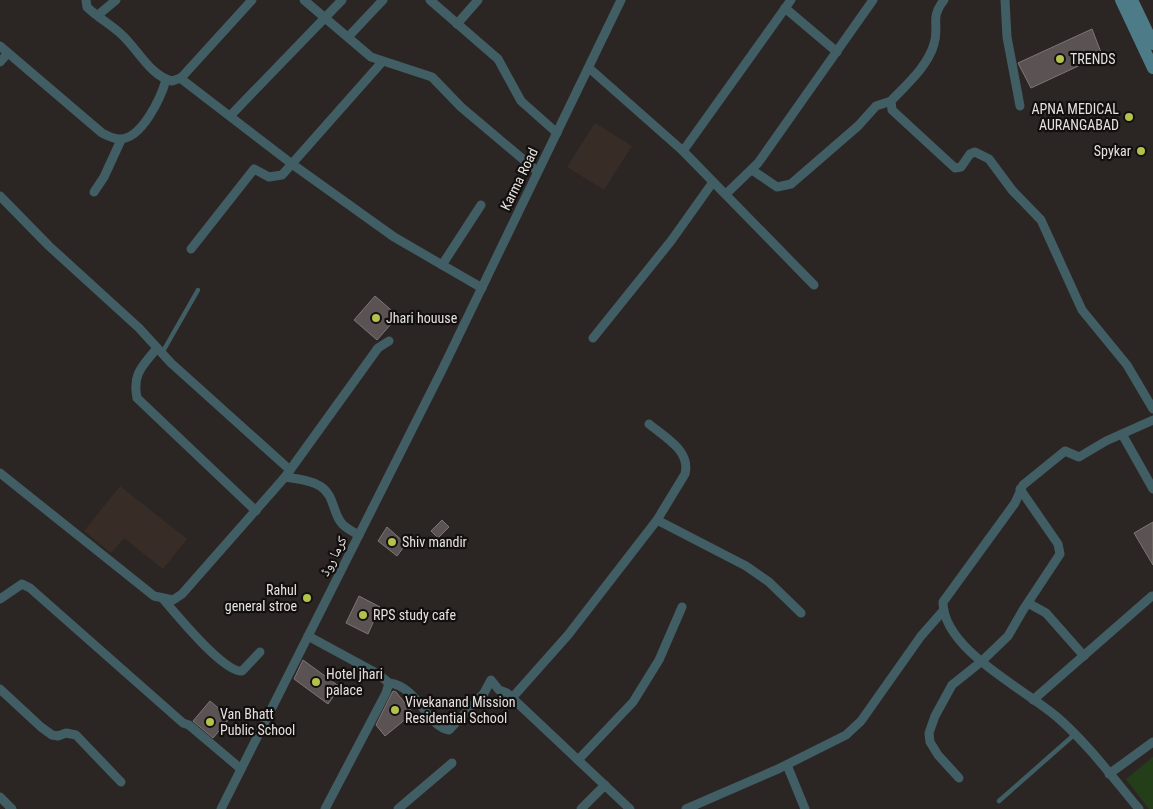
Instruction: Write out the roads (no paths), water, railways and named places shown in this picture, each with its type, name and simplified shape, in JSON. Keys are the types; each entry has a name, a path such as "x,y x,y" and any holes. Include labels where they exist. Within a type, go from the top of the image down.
{"main road":[{"path":"1121,0 1153,68"},
{"path":"1132,0 1153,44"}],"street":[{"path":"86,0 87,7 129,41 154,71 166,80 172,81 180,78 252,0"},
{"path":"98,15 116,0"},
{"path":"304,0 349,36 371,57 432,78 461,107 537,172"},
{"path":"230,116 342,0"},
{"path":"349,36 383,0"},
{"path":"430,0 498,59 521,101 557,133"},
{"path":"457,24 478,0"},
{"path":"683,151 791,0"},
{"path":"726,194 752,170 872,0"},
{"path":"752,170 777,186 791,184 858,126 876,106 891,101 924,64 932,50 935,34 934,17 944,0"},
{"path":"1005,0 1007,37 1020,106"},
{"name":"Karma Road","path":"442,370 589,68 619,1"},
{"path":"785,8 837,52"},
{"path":"0,46 102,133 122,140"},
{"path":"0,62 8,53"},
{"path":"191,249 254,169 269,177 278,177 292,164 382,62"},
{"path":"589,68 683,151 814,285"},
{"path":"180,78 292,164 394,237 482,288"},
{"path":"94,192 104,177 122,140 129,136 156,107 166,80"},
{"path":"891,101 892,110 950,165 955,168 961,167 970,154 975,152 989,158 997,167 1012,190 1041,220 1082,310 1124,360 1153,409"},
{"path":"593,338 671,241 713,182"},
{"path":"0,196 49,246 139,328 159,350 288,474 315,483 323,488 333,501 339,520 346,528 359,535"},
{"path":"442,265 481,205"},
{"path":"0,474 154,596 164,600 173,600 182,594 288,474 378,348 389,341"},
{"path":"159,350 137,374 134,386 137,398 256,511"},
{"name":"کرما روڈ","path":"221,809 442,370"},
{"path":"1138,809 1075,734 1057,717 982,661 950,628 943,611 943,602 947,593 1015,503 1020,489 1058,455 1068,451 1079,457 1153,420"},
{"path":"512,698 568,634 657,520 685,474 687,466 683,454 649,424"},
{"path":"1122,434 1153,489"},
{"path":"959,778 938,756 930,742 929,733 943,698 952,684 982,661 1008,636 1057,560 1060,548 1020,489"},
{"path":"657,520 746,566 769,582 801,613"},
{"path":"0,599 19,586 30,588 183,723 189,725 241,769"},
{"path":"1033,700 1152,596"},
{"path":"164,600 209,649 234,670 242,671 260,652"},
{"path":"1028,603 1046,613 1084,656"},
{"path":"578,760 637,697 658,660 682,607"},
{"path":"686,809 787,764 846,735 861,721 921,636 943,611"},
{"path":"308,636 378,674 388,683 397,684 410,693 443,729 449,730 484,694 491,680 499,690 512,698 630,809"},
{"path":"325,809 386,693 388,683"},
{"path":"0,689 47,732 58,736 66,733 76,736 121,782"},
{"path":"1110,774 1153,742"},
{"path":"398,809 452,763"},
{"path":"787,764 805,809"},
{"path":"581,809 605,785"},
{"path":"0,797 12,809"}],"lane":[{"path":"159,350 198,290"},
{"path":"999,801 1075,734"}],"place":[{"name":"TRENDS","path":"1060,59"},
{"name":"APNA MEDICAL AURANGABAD","path":"1129,117"},
{"name":"Spykar","path":"1141,151"},
{"name":"Jhari houuse","path":"376,318"},
{"name":"Shiv mandir","path":"392,542"},
{"name":"Rahul general stroe","path":"307,598"},
{"name":"RPS study cafe","path":"363,615"},
{"name":"Hotel jhari palace","path":"316,682"},
{"name":"Vivekanand Mission Residential School","path":"395,710"},
{"name":"Van Bhatt Public School","path":"210,722"}]}
